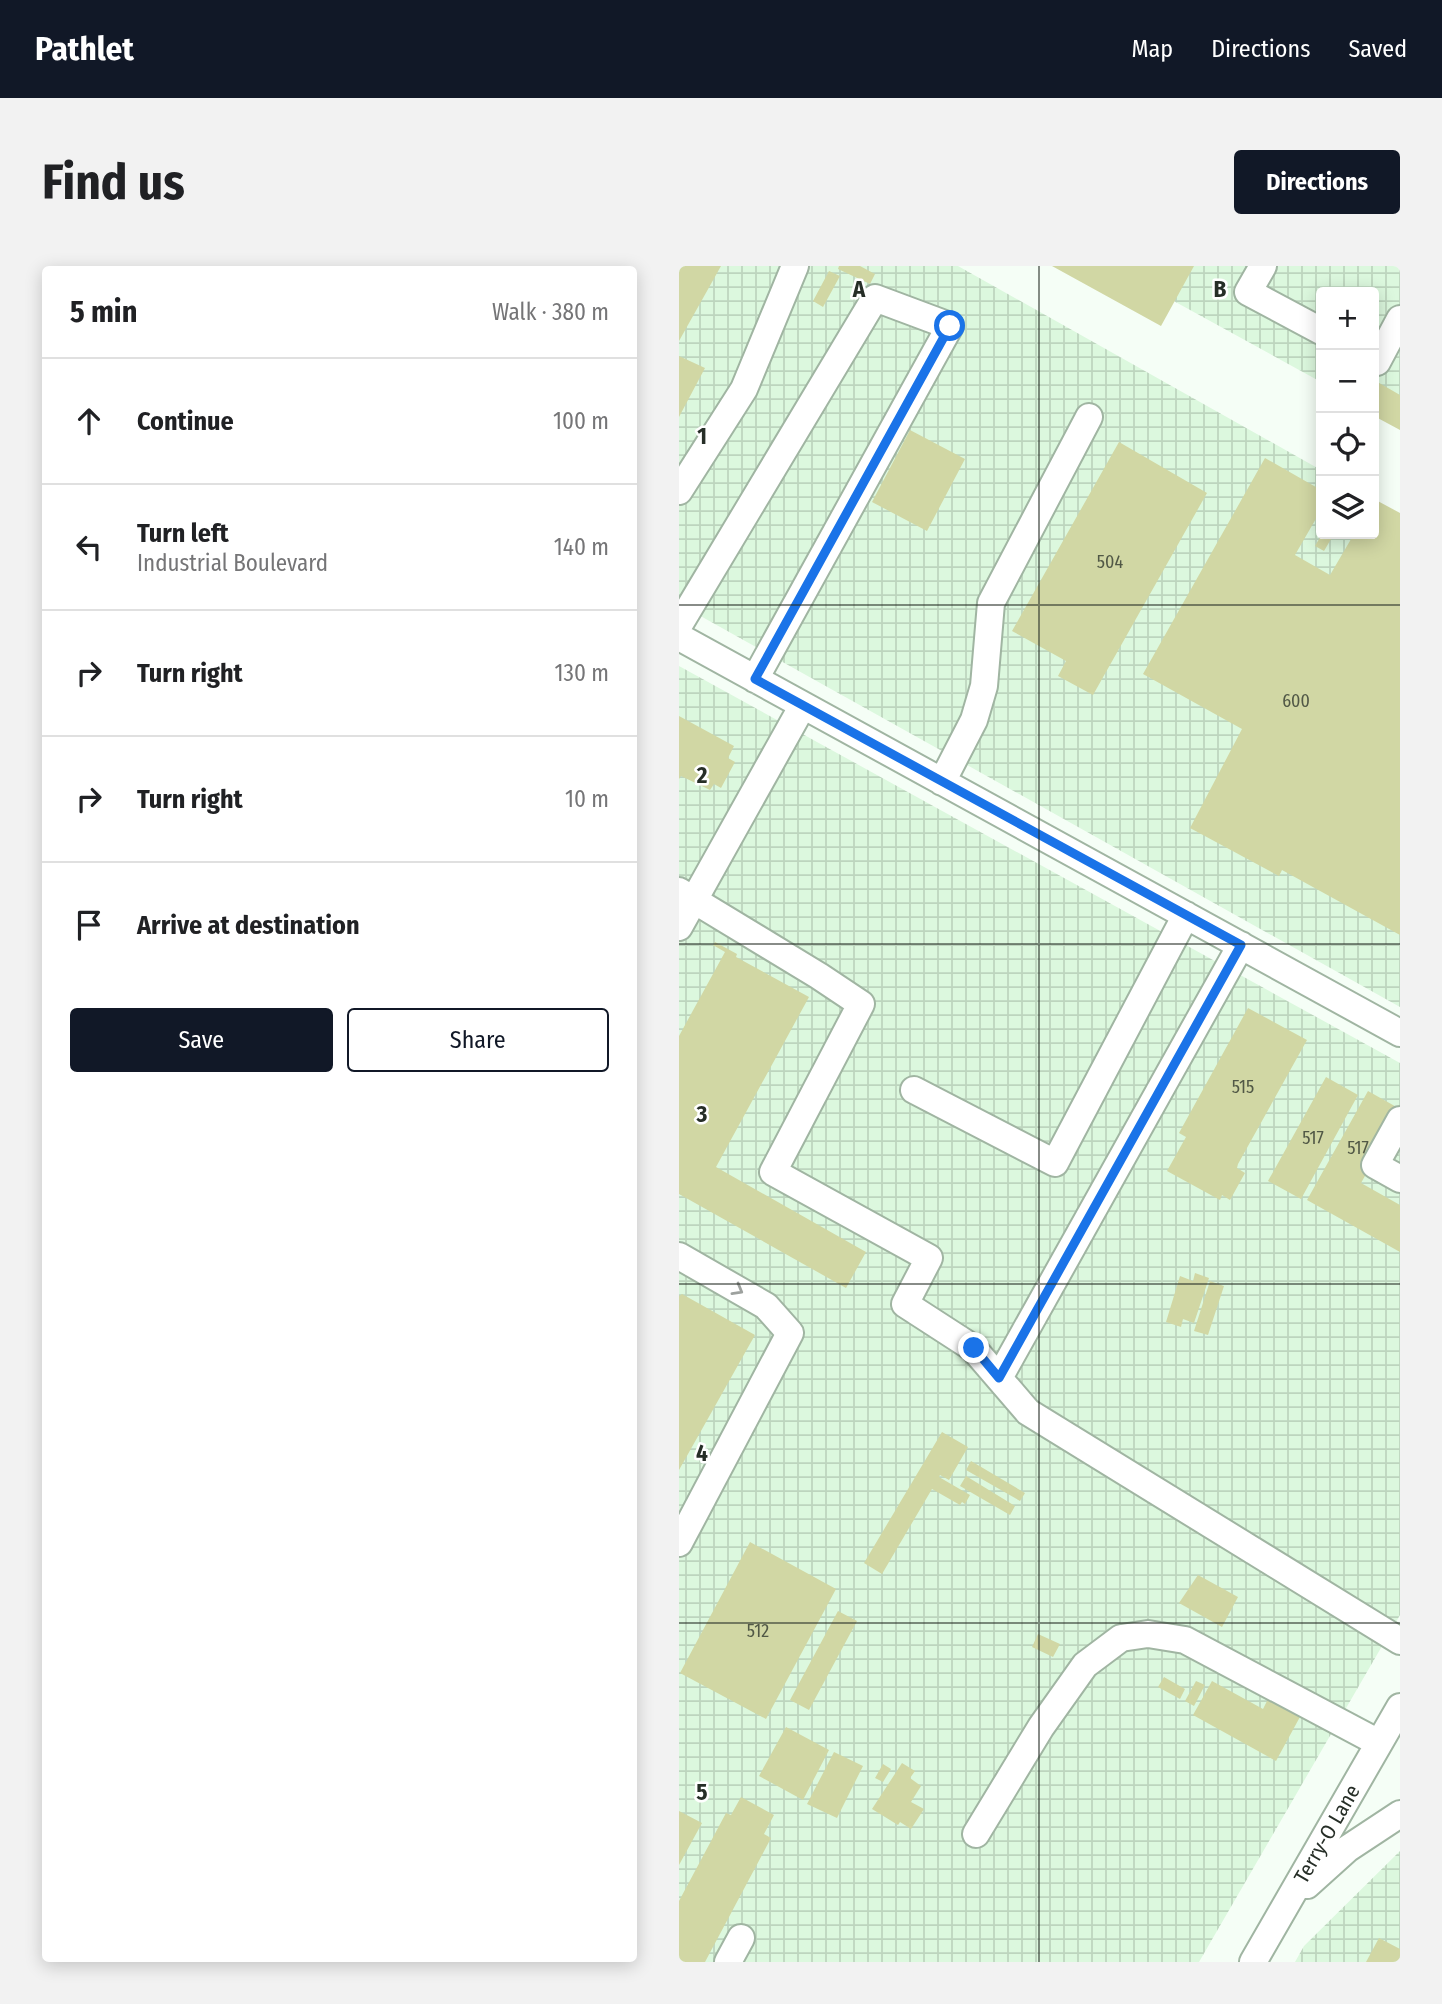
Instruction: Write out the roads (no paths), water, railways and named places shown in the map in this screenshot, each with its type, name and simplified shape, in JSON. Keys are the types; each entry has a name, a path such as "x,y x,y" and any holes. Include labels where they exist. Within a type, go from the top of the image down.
{"street":[{"path":"679,491 744,389 795,266"},
{"path":"1263,266 1248,292 1316,328"},
{"path":"679,625 875,298 950,326 755,679"},
{"path":"1379,358 1400,319"},
{"path":"942,782 974,720 984,686 991,603 1089,417"},
{"path":"679,637 1400,1033"},
{"path":"679,927 687,895 803,705"},
{"path":"687,895 861,1004 773,1172 929,1258 905,1304 974,1348 1028,1412 1400,1641"},
{"path":"914,1090 1055,1163 1186,915"},
{"path":"999,1378 1241,945"},
{"path":"1400,1120 1375,1165 1400,1179"},
{"path":"679,1256 766,1306 790,1333 679,1543"},
{"path":"976,1834 1041,1727 1085,1665 1121,1638 1148,1634 1185,1640 1390,1748 1397,1713"},
{"name":"Terry-O Lane","path":"1253,1962 1284,1909 1390,1748"},
{"path":"1284,1909 1347,1849 1400,1814"},
{"path":"728,1962 741,1938"}]}
